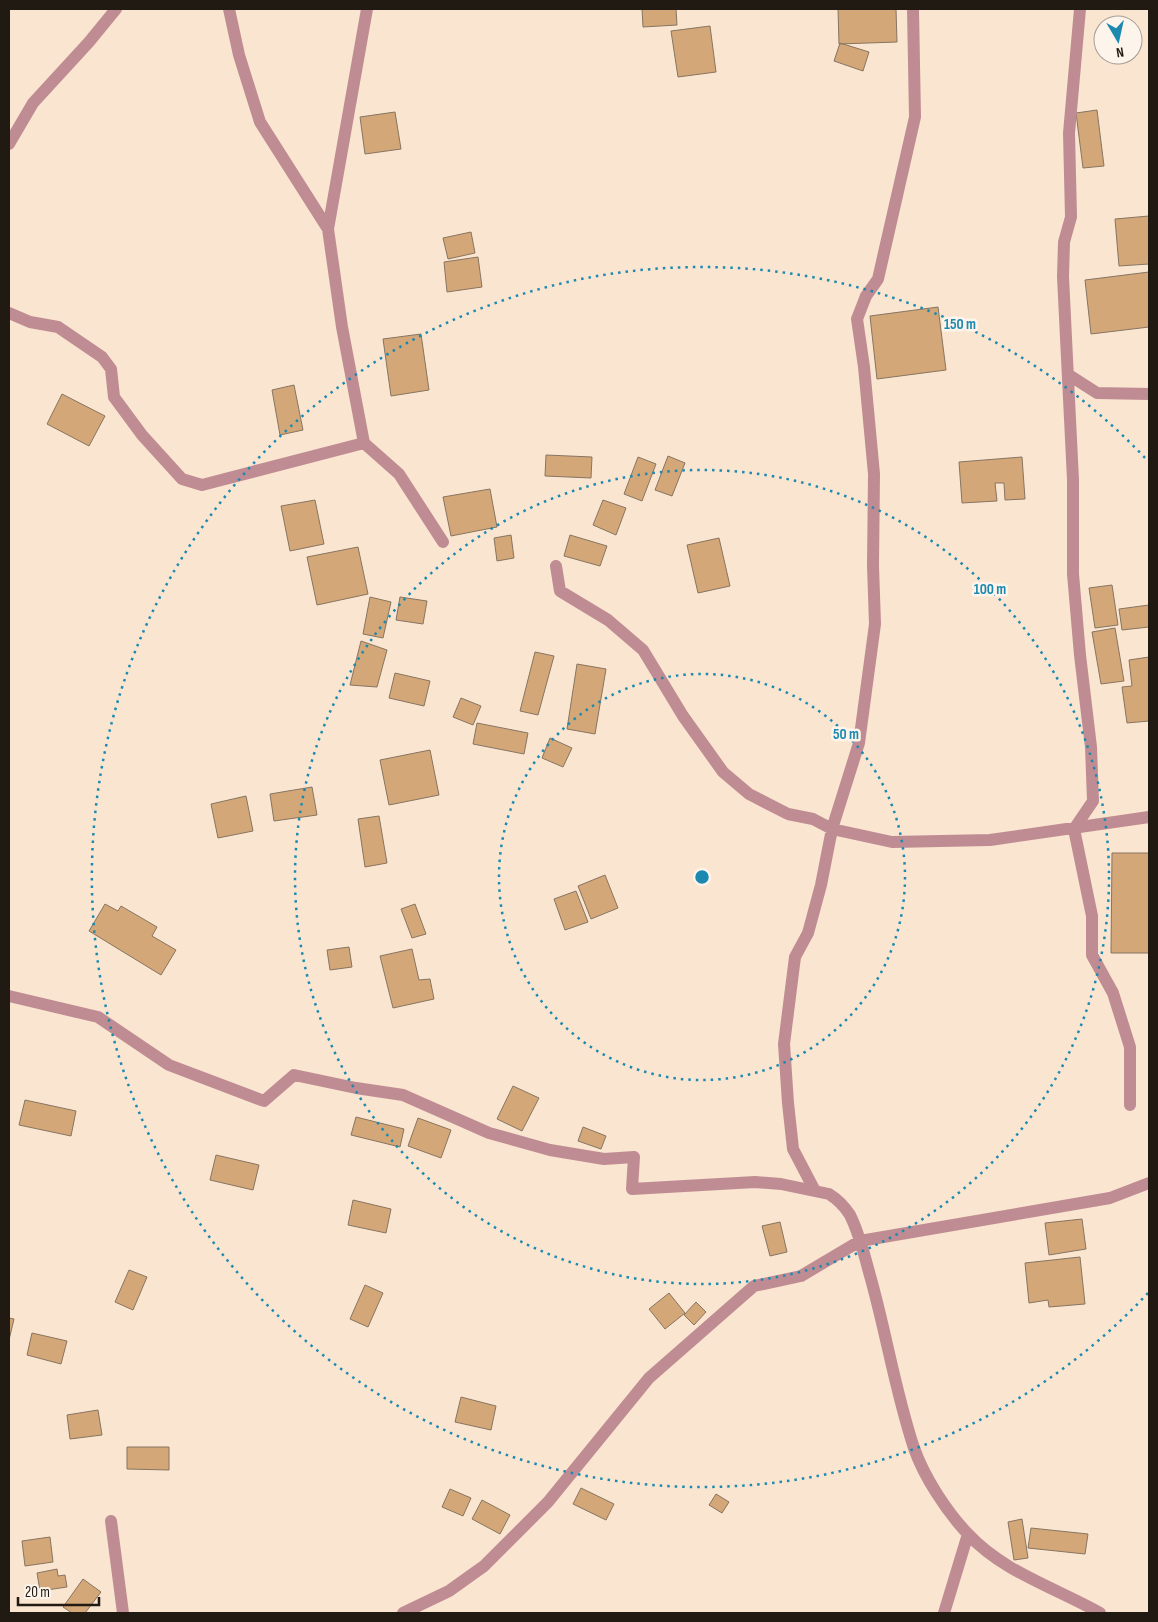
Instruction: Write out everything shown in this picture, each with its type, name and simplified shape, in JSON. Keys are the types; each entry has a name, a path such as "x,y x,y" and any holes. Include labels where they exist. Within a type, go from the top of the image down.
{"street":[{"path":"9,144 34,103 116,9"},
{"path":"229,9 239,55 260,122 328,230"},
{"path":"367,9 328,230 342,327 364,443 399,474 443,542"},
{"path":"815,1191 793,1149 784,1044 795,957 808,933 821,884 832,829 860,743 875,624 873,566 874,474 864,367 857,319 866,296 878,279 915,117 913,9"},
{"path":"1080,9 1069,133 1071,217 1064,242 1063,276 1074,480 1073,574 1091,747 1093,801 1074,829 1092,916 1092,956 1113,993 1130,1046 1130,1105"},
{"path":"9,313 30,322 58,327 102,357 111,369 114,397 142,435 182,478 202,485 364,443"},
{"path":"1069,375 1097,393 1149,394"},
{"path":"556,566 560,591 608,620 643,650 683,716 723,772 749,794 788,814 813,818 832,829 892,842 990,840 1149,818"},
{"path":"9,996 98,1017 169,1065 264,1101 294,1075 356,1088 403,1095 490,1133 550,1150 604,1159 634,1156 632,1189 754,1182 781,1184 829,1194 842,1205 850,1216 860,1241 873,1286 902,1410 915,1450 931,1483 968,1534 987,1551 1020,1573 1100,1613"},
{"path":"404,1613 449,1591 484,1566 548,1502 649,1378 754,1286 800,1276 860,1241 1110,1198 1149,1183"},
{"path":"111,1521 123,1613"},
{"path":"944,1613 968,1534"}],"building":[{"path":"642,9 676,9 677,25 643,27"},
{"path":"838,9 896,9 897,42 839,44"},
{"path":"710,26 716,72 678,77 671,31"},
{"path":"840,43 869,52 863,71 834,61"},
{"path":"1097,110 1104,166 1083,168 1076,113"},
{"path":"395,112 401,149 365,154 360,117"},
{"path":"1149,216 1149,264 1119,266 1115,219"},
{"path":"471,232 475,253 448,259 443,238"},
{"path":"478,257 482,287 447,292 444,262"},
{"path":"1149,272 1149,327 1091,334 1085,280"},
{"path":"938,307 946,370 877,379 870,316"},
{"path":"421,334 429,390 391,396 383,339"},
{"path":"294,385 303,430 280,435 272,390"},
{"path":"62,394 105,416 89,446 47,424"},
{"path":"546,455 592,457 591,478 545,476"},
{"path":"668,456 685,463 672,496 655,490"},
{"path":"638,457 656,464 642,501 624,494"},
{"path":"1022,457 1025,499 1005,500 1004,483 995,483 997,501 962,503 959,462"},
{"path":"490,489 497,527 451,536 443,497"},
{"path":"315,500 324,544 290,551 281,506"},
{"path":"603,500 626,508 616,535 593,525"},
{"path":"511,535 514,558 497,561 494,538"},
{"path":"570,535 607,546 600,566 564,556"},
{"path":"719,538 730,586 698,593 687,545"},
{"path":"358,547 368,594 317,605 307,557"},
{"path":"1112,585 1118,625 1095,628 1089,588"},
{"path":"370,597 391,602 383,638 363,634"},
{"path":"400,597 427,601 423,624 396,620"},
{"path":"1149,605 1149,627 1122,630 1119,609"},
{"path":"1115,628 1124,681 1101,684 1092,632"},
{"path":"361,641 387,650 377,687 350,685"},
{"path":"535,652 554,656 538,715 520,711"},
{"path":"1149,657 1149,721 1127,723 1122,687 1132,686 1129,660"},
{"path":"577,664 606,669 595,734 567,729"},
{"path":"395,673 430,681 424,706 389,698"},
{"path":"461,698 481,706 473,725 453,717"},
{"path":"477,723 528,733 524,754 473,744"},
{"path":"550,738 572,748 563,767 542,758"},
{"path":"430,750 439,795 389,805 380,760"},
{"path":"312,787 317,815 274,821 270,794"},
{"path":"246,796 253,831 218,838 211,804"},
{"path":"379,816 387,863 365,867 358,819"},
{"path":"1112,853 1149,853 1149,953 1111,953"},
{"path":"605,875 618,908 591,919 578,886"},
{"path":"576,891 588,922 565,930 554,899"},
{"path":"105,904 118,911 121,906 157,927 152,936 176,950 161,975 89,931"},
{"path":"415,904 426,934 412,938 401,909"},
{"path":"349,947 352,967 330,970 327,950"},
{"path":"412,949 419,980 430,979 434,999 393,1008 380,956"},
{"path":"513,1086 539,1098 522,1131 497,1119"},
{"path":"25,1100 76,1111 71,1136 19,1125"},
{"path":"356,1117 404,1129 400,1147 351,1135"},
{"path":"418,1118 451,1130 441,1158 408,1146"},
{"path":"583,1127 606,1136 601,1149 578,1141"},
{"path":"216,1155 259,1165 253,1190 210,1180"},
{"path":"353,1200 391,1209 386,1233 348,1225"},
{"path":"1082,1219 1086,1249 1049,1255 1045,1223"},
{"path":"780,1222 787,1252 770,1256 762,1226"},
{"path":"1080,1257 1085,1304 1049,1307 1048,1300 1029,1303 1025,1263"},
{"path":"129,1270 147,1277 133,1310 115,1302"},
{"path":"365,1285 383,1293 368,1327 350,1319"},
{"path":"669,1293 685,1313 665,1329 649,1309"},
{"path":"696,1302 706,1312 694,1325 684,1315"},
{"path":"9,1318 14,1319 9,1340"},
{"path":"32,1333 67,1341 61,1364 27,1355"},
{"path":"461,1397 496,1406 491,1430 455,1422"},
{"path":"98,1410 102,1435 70,1439 67,1415"},
{"path":"127,1447 169,1447 169,1470 127,1469"},
{"path":"581,1488 614,1504 606,1520 573,1504"},
{"path":"450,1489 471,1498 463,1516 442,1507"},
{"path":"716,1494 729,1502 722,1513 709,1505"},
{"path":"482,1500 510,1515 500,1534 472,1519"},
{"path":"1022,1519 1028,1558 1014,1560 1008,1522"},
{"path":"1031,1528 1088,1534 1085,1554 1028,1548"},
{"path":"50,1537 53,1562 25,1566 22,1541"},
{"path":"57,1569 58,1576 65,1575 67,1587 40,1591 37,1573"},
{"path":"83,1579 101,1592 85,1613 72,1613 63,1607"}]}
